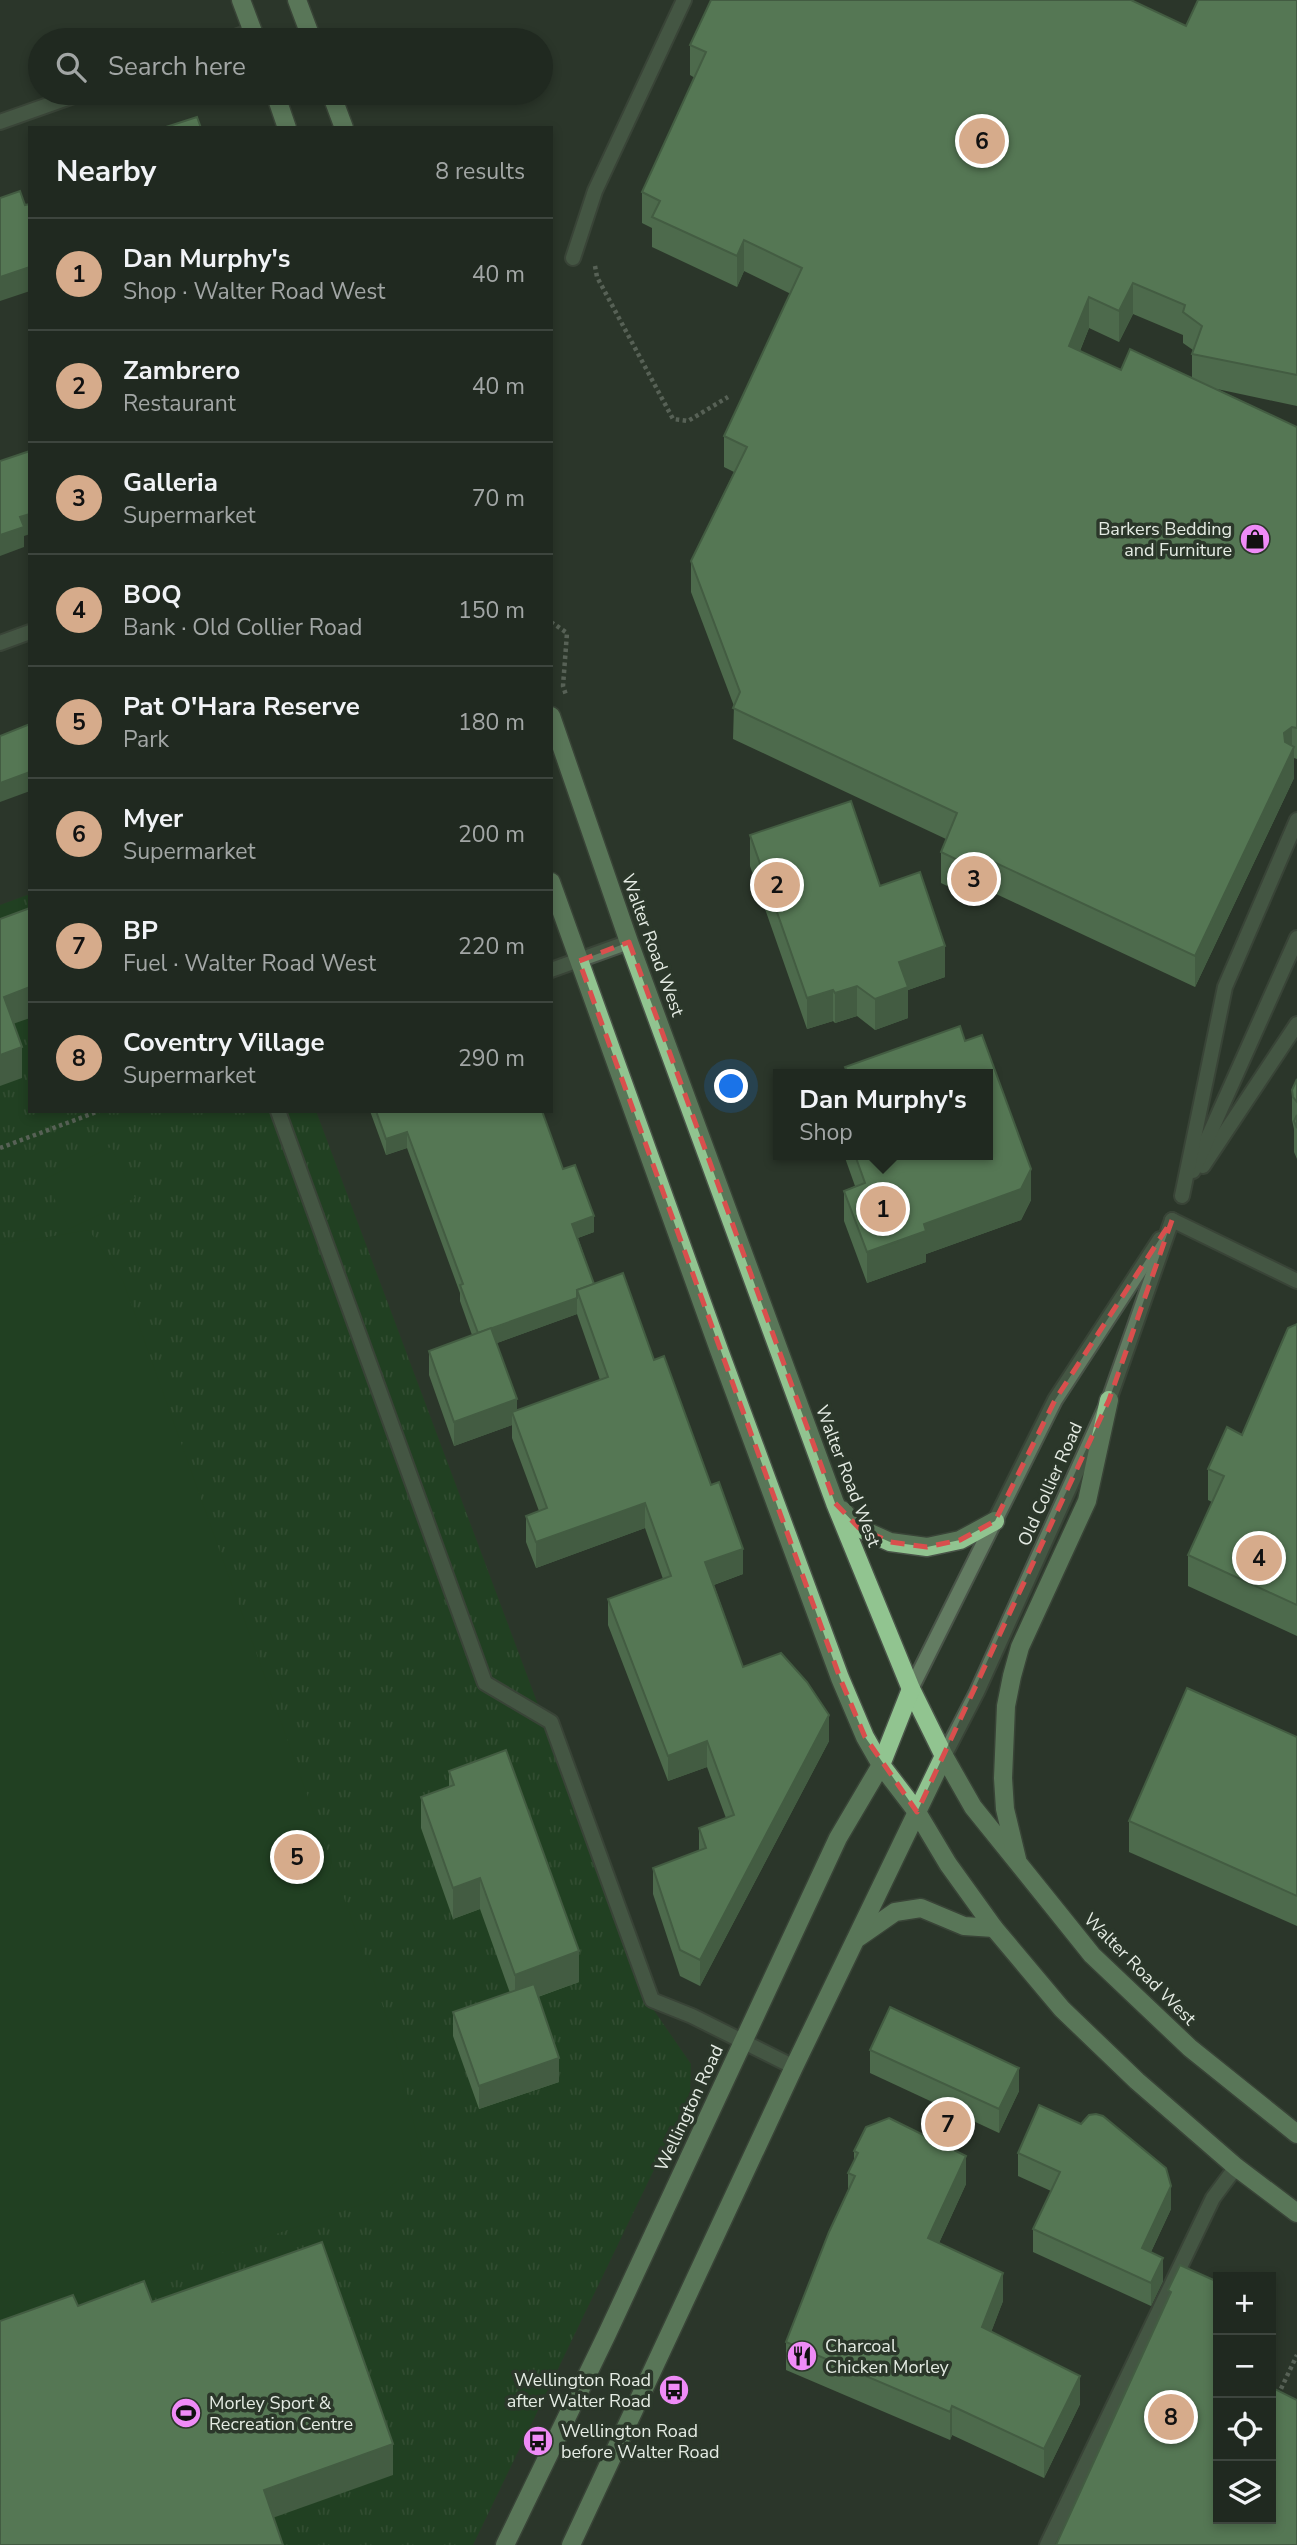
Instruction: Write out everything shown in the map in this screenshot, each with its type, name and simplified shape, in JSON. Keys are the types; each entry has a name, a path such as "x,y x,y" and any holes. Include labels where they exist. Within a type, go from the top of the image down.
{"main road":[{"path":"241,0 251,28"},
{"path":"297,0 308,28"},
{"path":"279,105 286,126"},
{"path":"335,105 343,126"},
{"name":"Walter Road West","path":"553,722 629,942 835,1503 911,1689 944,1756 973,1807 1092,1955 1190,2048 1297,2134"},
{"path":"553,888 835,1666 865,1737 881,1765 917,1812 948,1864 958,1874 994,1928 1062,2009 1137,2081 1236,2167 1297,2213"},
{"path":"1018,1864 1005,1808 1003,1778 1006,1706 1020,1647 1087,1501 1109,1400"},
{"path":"835,1503 859,1528 890,1542 927,1547 960,1540 995,1521"},
{"name":"Wellington Road","path":"505,2545 838,1838 881,1765 911,1689"},
{"path":"571,2545 794,2067 944,1756"},
{"path":"856,1940 895,1912 921,1908 964,1926 994,1928"}],"street":[{"path":"573,258 595,191 684,0"},
{"path":"0,122 48,105"},
{"path":"0,643 28,633"},
{"path":"1182,1196 1225,987 1297,820"},
{"name":"Old Collier Road","path":"944,1756 977,1692 1109,1400 1172,1220 1297,938"},
{"path":"553,969 629,942"},
{"path":"1182,1196 1297,1024"},
{"path":"279,1113 485,1683 551,1722 652,2000 692,2016 794,2067"},
{"path":"1172,1220 1297,1280"},
{"name":"Old Collier Road","path":"911,1689 1055,1401 1172,1220"},
{"path":"1047,2545 1213,2198 1236,2167"}],"path":[{"path":"594,259 597,276 673,419 688,421 727,397"},
{"path":"553,623 567,633 564,671"},
{"path":"0,1148 94,1113"},
{"path":"1276,2399 1297,2355"}],"highlighted area":[{"path":"629,942 835,1503 859,1528 890,1542 927,1547 960,1540 995,1521 1055,1400 1172,1220 1109,1400 917,1812 865,1737 840,1678 579,961"}],"green space":[{"path":"28,895 28,1113 317,1113 644,1996 691,2064 690,2095 473,2545 0,2545 0,905"},
{"path":"111,1147 135,1198 69,1229 45,1179"},
{"path":"89,1230 123,1281 396,2043 422,2160 375,2200 0,2329 0,1245"}],"building":[{"path":"711,0 1131,0 1186,26 1198,0 1297,0 1297,375 1192,354 1202,326 1183,312 1185,305 1133,283 1119,311 1089,297 1069,346 1121,370 1130,349 1297,427 1297,728 1292,727 1284,733 1285,742 1294,747 1195,956 979,855 974,868 941,852 957,813 733,708 740,692 691,561 747,447 724,436 802,268 744,240 737,256 652,217 660,201 642,192 706,52 690,45"},
{"path":"197,117 200,126 169,126"},
{"path":"20,191 25,205 28,204 28,268 0,277 0,198"},
{"path":"28,452 28,515 20,517 24,527 0,535 0,461"},
{"path":"28,725 28,773 0,783 0,736"},
{"path":"851,801 880,886 920,872 945,946 899,962 908,987 875,999 857,986 807,998 750,835"},
{"path":"28,909 28,988 4,997 22,1047 0,1055 0,919"},
{"path":"960,1026 965,1041 982,1035 1031,1169 1021,1189 924,1224 926,1231 867,1252 844,1191 865,1183 857,1160 993,1160 993,1069 845,1067"},
{"path":"1297,1079 1297,1102 1292,1090"},
{"path":"377,1113 543,1113 563,1169 575,1165 594,1216 572,1224 594,1284 577,1290 577,1298 478,1333 460,1285 463,1284 407,1132 386,1139"},
{"path":"623,1273 654,1360 664,1356 711,1485 719,1482 743,1549 705,1562 743,1667 781,1653 807,1682 829,1715 700,1960 680,1950 653,1868 706,1848 699,1828 734,1815 707,1741 668,1756 608,1599 671,1576 645,1503 536,1542 526,1516 547,1508 512,1412 608,1377 577,1290"},
{"path":"1297,1324 1297,1605 1188,1555 1224,1476 1208,1469 1227,1427 1242,1435 1288,1328"},
{"path":"491,1328 517,1399 454,1422 429,1351"},
{"path":"1187,1688 1297,1737 1297,1896 1129,1821"},
{"path":"506,1750 579,1951 515,1975 480,1878 453,1888 421,1797 454,1785 449,1771"},
{"path":"534,1984 559,2058 479,2086 453,2012"},
{"path":"890,2007 1019,2068 999,2109 870,2050"},
{"path":"1039,2105 1081,2124 1089,2115 1103,2116 1166,2168 1171,2186 1142,2248 1163,2258 1151,2283 1033,2229 1060,2172 1018,2153"},
{"path":"889,2118 966,2156 928,2238 1003,2273 982,2327 1080,2376 1044,2449 952,2406 950,2412 786,2342 829,2232 855,2176 848,2173 858,2153 854,2151 866,2127"},
{"name":"Morley Sport & Recreation Centre","path":"322,2242 393,2444 264,2490 283,2545 0,2545 0,2321 73,2295 78,2306 144,2281 152,2302"},
{"path":"1180,2265 1213,2280 1213,2524 1276,2524 1276,2390 1297,2400 1297,2545 1056,2545 1171,2292 1168,2290"}],"place":[{"name":"Myer","path":"982,141"},
{"name":"Barkers Bedding and Furniture","path":"1255,539"},
{"name":"Galleria","path":"974,879"},
{"name":"Zambrero","path":"777,885"},
{"name":"Dan Murphy's","path":"883,1209"},
{"name":"BOQ","path":"1259,1558"},
{"name":"Pat O'Hara Reserve","path":"297,1857"},
{"name":"BP","path":"948,2124"},
{"name":"Charcoal Chicken Morley","path":"802,2356"},
{"name":"Wellington Road after Walter Road","path":"674,2390"},
{"name":"Morley Sport & Recreation Centre","path":"186,2413"},
{"name":"Coventry Village","path":"1171,2417"},
{"name":"Wellington Road before Walter Road","path":"538,2441"}]}
